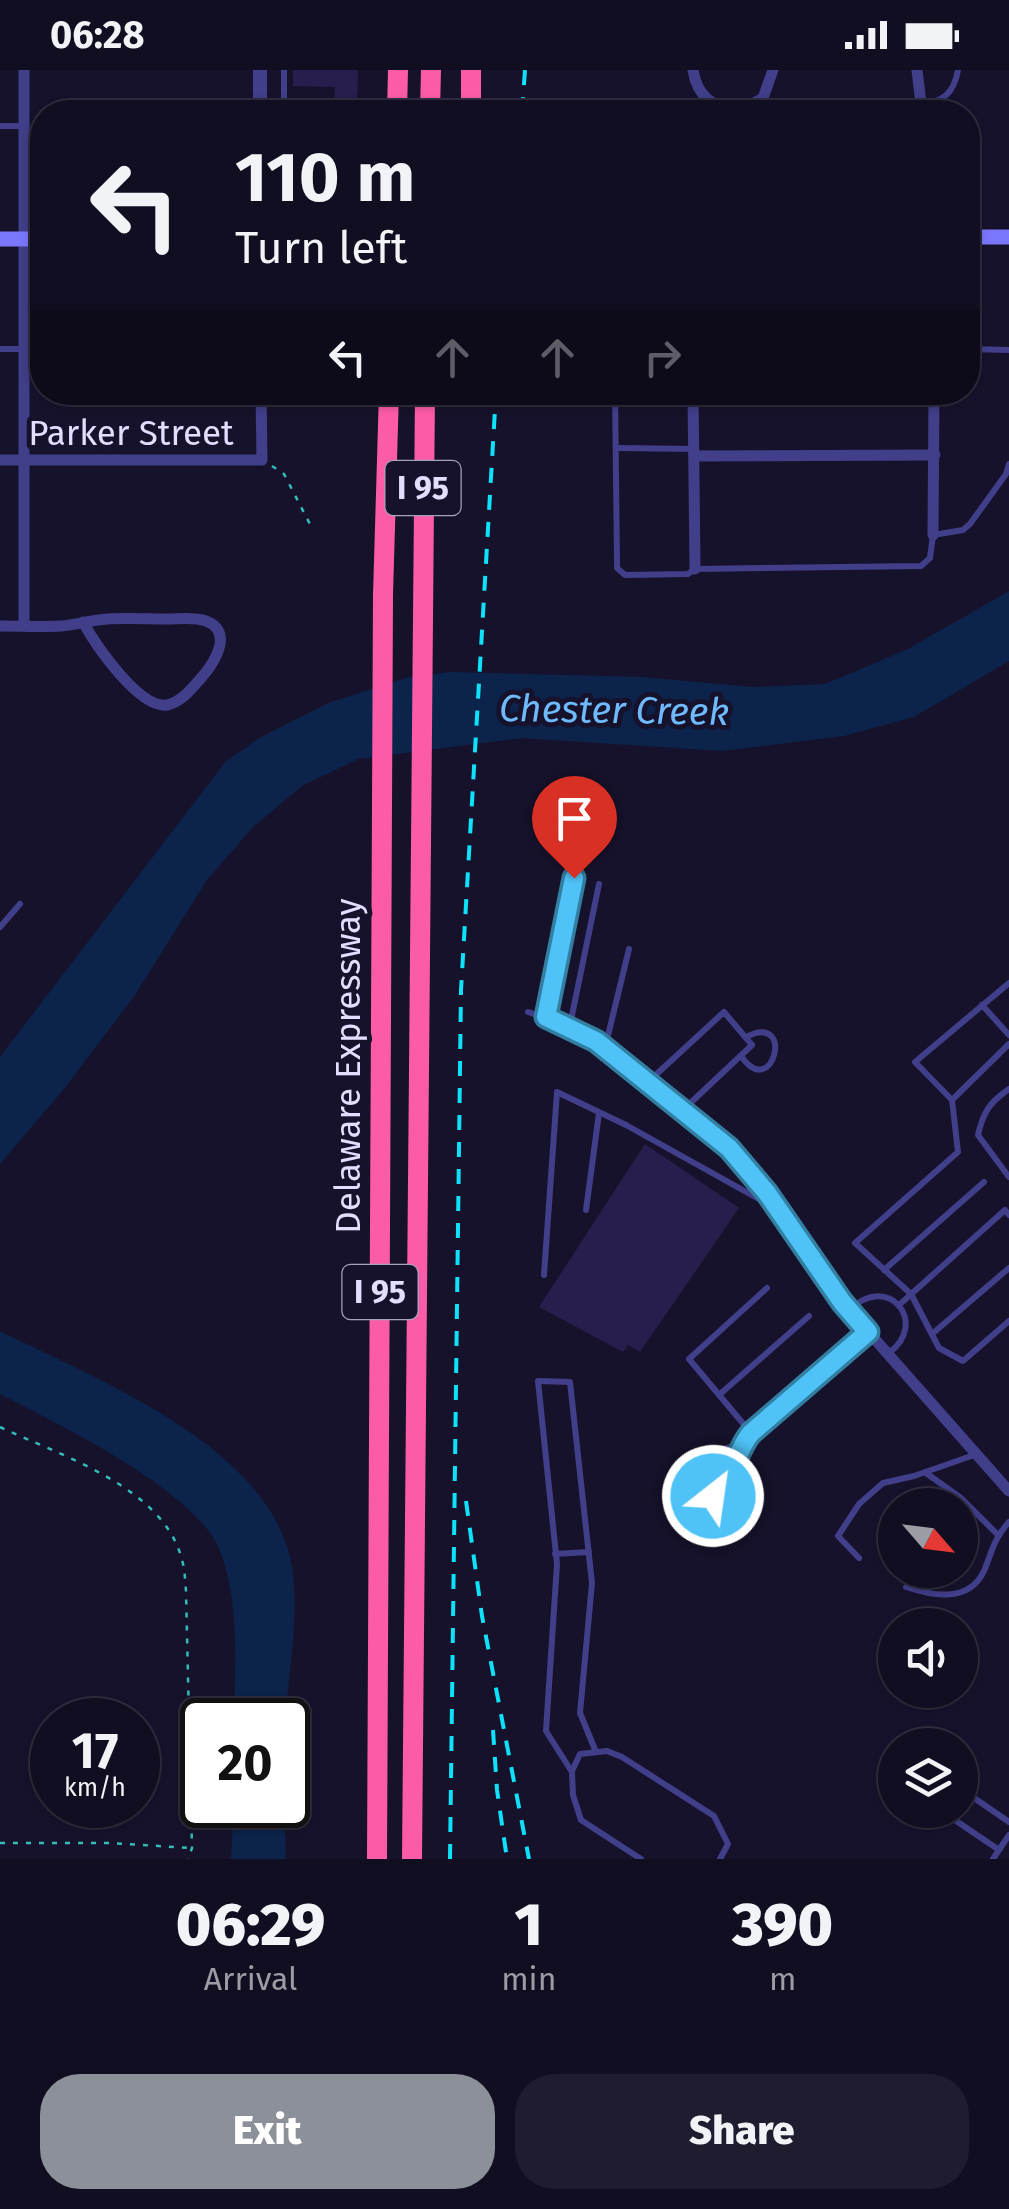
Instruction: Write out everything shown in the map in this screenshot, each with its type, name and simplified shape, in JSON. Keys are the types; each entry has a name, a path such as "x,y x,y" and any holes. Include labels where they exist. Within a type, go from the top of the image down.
{"highway":[{"path":"397,100 398,70"},
{"path":"430,100 431,70"},
{"path":"471,70 472,100"},
{"name":"Delaware Expressway","path":"377,1859 383,594 390,405"},
{"name":"Delaware Expressway","path":"412,1859 425,405"},
{"path":"365,1859 378,1710"}],"main road":[{"path":"980,238 1009,237"},
{"path":"0,239 30,239"}],"street":[{"path":"24,70 24,626"},
{"path":"260,70 260,100"},
{"path":"693,70 700,92 709,100"},
{"path":"758,100 773,70"},
{"path":"917,70 919,100"},
{"path":"261,405 262,460"},
{"path":"693,405 695,569"},
{"path":"933,534 934,405"},
{"path":"694,452 934,455"},
{"name":"Parker Street","path":"0,460 262,460"},
{"path":"0,626 64,626 82,622 109,619 205,620 218,628 222,640 213,664 184,696 171,704 158,705 108,662 82,622"},
{"path":"846,1306 1009,1492"}],"lane":[{"path":"284,70 284,100"},
{"path":"941,100 953,89 958,70"},
{"path":"0,126 24,126"},
{"path":"0,350 22,349"},
{"path":"980,349 1009,350"},
{"path":"616,405 616,562 620,572 632,575 688,574 695,569 921,566 930,558 933,534 963,530 970,524 1009,464"},
{"path":"616,448 694,452"},
{"path":"546,1017 574,878"},
{"path":"570,1026 599,884"},
{"path":"0,927 20,904"},
{"path":"606,1048 629,949"},
{"path":"1009,983 915,1062 952,1100 958,1152 855,1243 912,1294 940,1348 963,1361 1009,1321"},
{"path":"982,1006 1009,1035"},
{"path":"528,1012 570,1026 606,1048 729,1148 780,1211 846,1306 874,1295 888,1297 899,1305 906,1318 906,1332 888,1354"},
{"path":"648,1082 724,1012 752,1045 683,1110"},
{"path":"741,1056 756,1069 767,1067 777,1050 774,1040 765,1033 755,1032 746,1037"},
{"path":"952,1100 1009,1044"},
{"path":"1009,1089 991,1101 978,1135 1009,1177"},
{"path":"544,1274 557,1092 626,1125 780,1211"},
{"path":"586,1210 598,1113"},
{"path":"884,1270 984,1182"},
{"path":"899,1305 1005,1210 1009,1215"},
{"path":"932,1334 1009,1268"},
{"path":"751,1433 689,1359 767,1288"},
{"path":"719,1395 809,1316"},
{"path":"743,1442 709,1456 700,1464 696,1482 700,1489 713,1496 718,1494 751,1433 868,1332"},
{"path":"572,1772 546,1730 556,1554 538,1381 570,1382 592,1583 580,1712 596,1752"},
{"path":"859,1558 838,1536 859,1504 883,1483 976,1454"},
{"path":"926,1472 961,1498 997,1534"},
{"path":"978,1579 997,1534 1009,1522"},
{"path":"556,1554 589,1552"},
{"path":"909,1588 934,1597 967,1588"},
{"path":"641,1859 581,1820 573,1794 572,1772 580,1754 607,1751 622,1757 714,1816 728,1844 720,1859"},
{"path":"978,1801 1009,1822"},
{"path":"967,1828 999,1850"},
{"path":"993,1859 1009,1835"}],"path":[{"path":"262,460 284,474 313,530"},
{"path":"0,1427 127,1487 163,1522 182,1558 192,1848 188,1859"},
{"path":"0,1843 192,1848"}],"water":[{"name":"Chester Creek","path":"1009,591 1009,661 914,717 844,736 722,751 522,738 358,759 302,786 252,828 207,880 135,995 64,1089 0,1164 0,1057 226,761 261,737 328,703 406,678 450,672 642,677 753,687 825,684 908,649"},
{"path":"0,1331 168,1418 209,1446 244,1478 272,1514 293,1572 287,1698 234,1698 231,1594 221,1553 208,1530 185,1506 124,1462 0,1394"},
{"path":"233,1828 285,1828 286,1859 231,1859"}],"building":[{"path":"293,70 358,70 357,100 334,100 335,87 293,86"},
{"path":"645,1144 739,1208 640,1352 628,1345 623,1352 539,1307"}],"railway":[{"path":"523,100 525,70"},
{"path":"450,1859 461,990 495,405"},
{"path":"466,1501 482,1616 529,1859"},
{"path":"493,1730 507,1859"}],"route":[{"path":"574,878 546,1017 596,1041 729,1148 767,1193 842,1302 868,1332 751,1433 724,1485 713,1496"}]}
